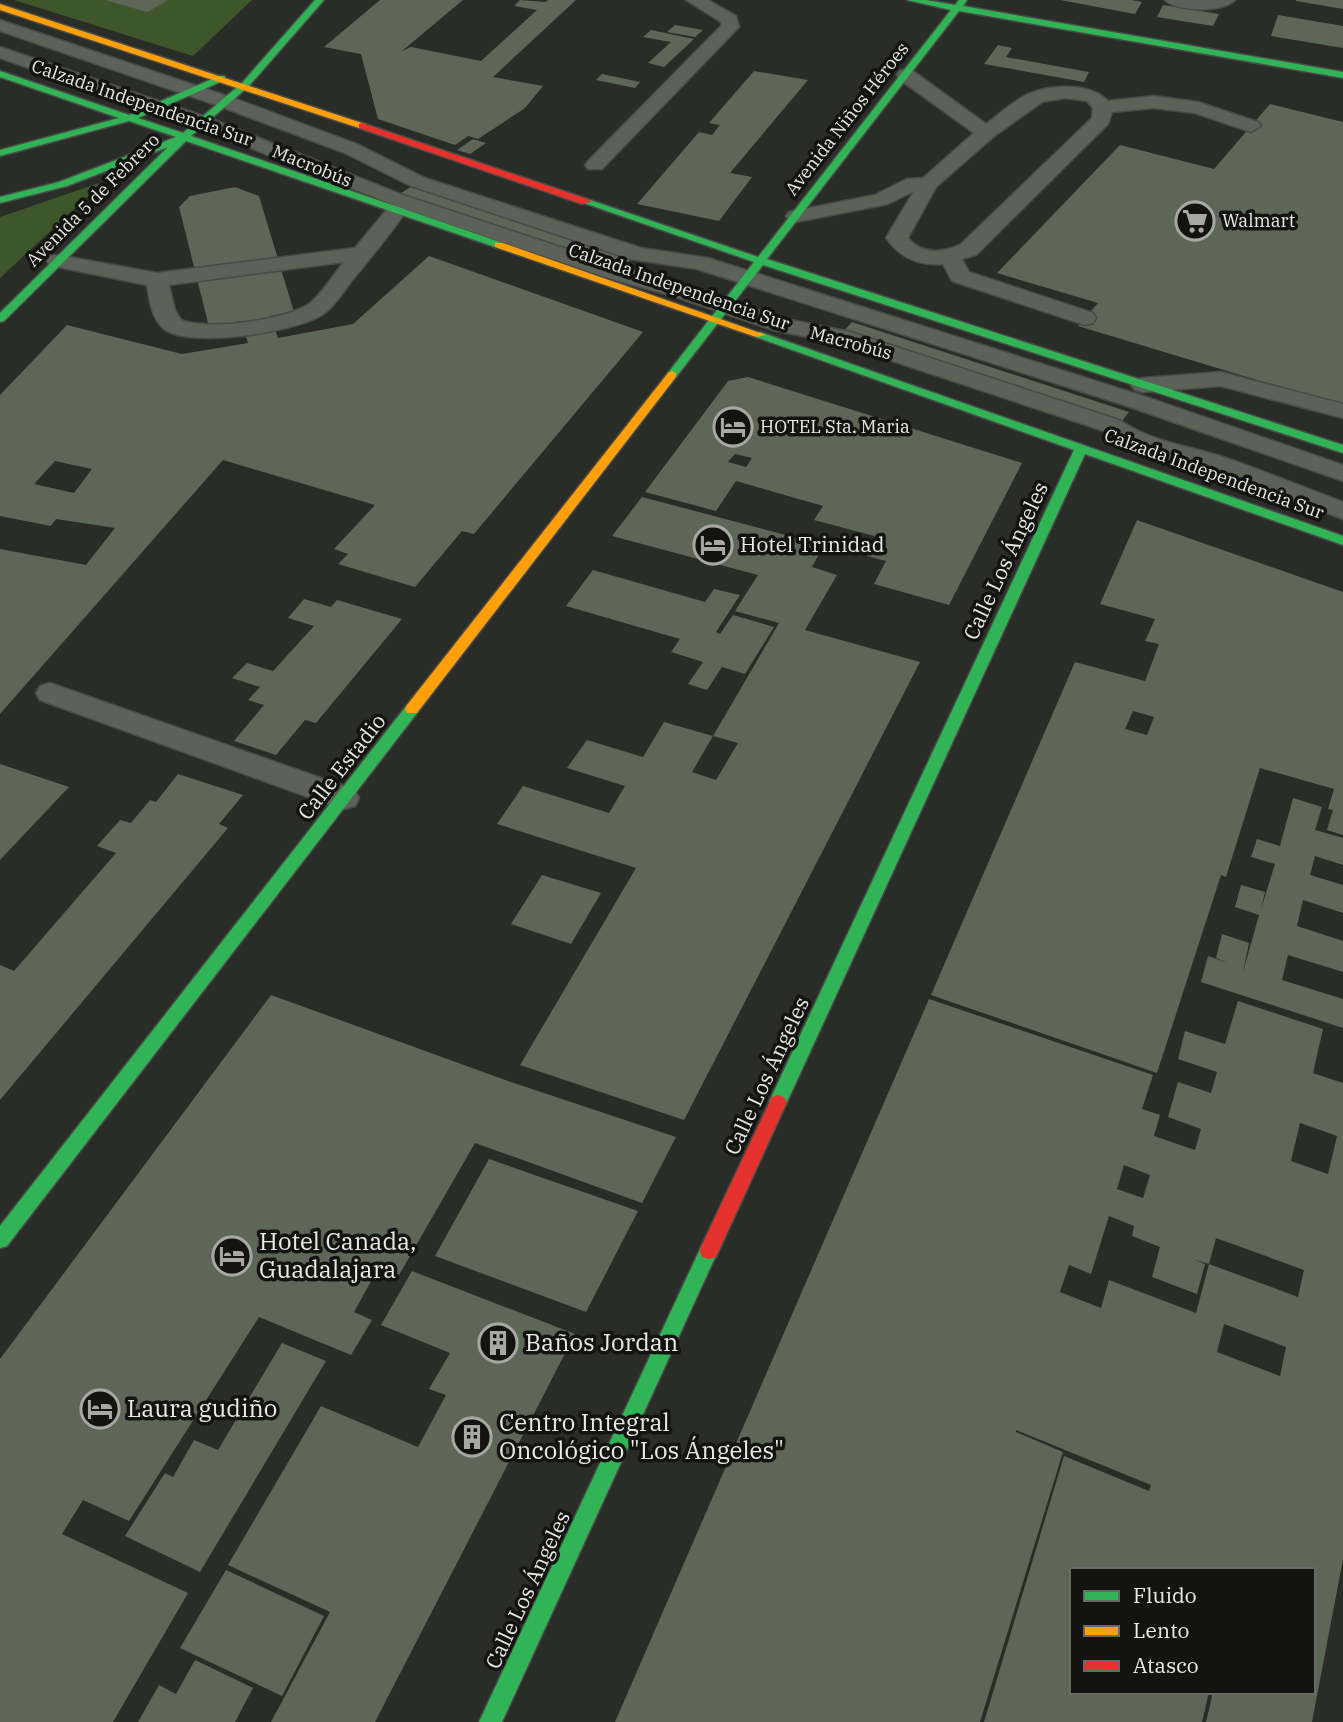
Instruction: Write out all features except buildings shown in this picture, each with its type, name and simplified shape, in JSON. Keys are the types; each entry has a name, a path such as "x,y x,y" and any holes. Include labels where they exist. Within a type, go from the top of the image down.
{"main road":[{"path":"0,200 63,184 183,138 245,85 320,0"},
{"path":"911,0 960,4 1343,75"},
{"name":"Avenida Niños Héroes","path":"721,312 960,4"},
{"path":"0,7 245,85 754,270 1143,385 1343,449"},
{"path":"0,153 127,119 159,107 274,52"},
{"name":"Calzada Independencia Sur","path":"0,74 396,211 721,312 1343,541"},
{"name":"Avenida 5 de Febrero","path":"0,319 183,138"},
{"name":"Calle Estadio","path":"0,1240 721,312"},
{"name":"Calle Los Ángeles","path":"490,1722 1082,447"}],"lane":[{"path":"595,164 730,27 730,20 695,0"},
{"path":"1174,0 1213,5 1226,0"},
{"name":"Macrobús","path":"0,25 352,149 418,182 638,254 754,270 1343,473"},
{"name":"Macrobús","path":"0,52 202,122 393,198 616,273 721,312 843,337 1110,425 1130,438 1179,455 1210,461 1343,511"},
{"path":"906,75 986,133"},
{"path":"1065,92 1093,96 1103,107 1101,120 968,250 951,258 924,258 904,250 897,238 928,184 986,133 1036,97 1065,92"},
{"path":"1103,107 1154,102 1198,108 1251,126"},
{"path":"796,216 881,200 914,183 928,184"},
{"path":"157,280 167,317 174,327 191,332 211,331 288,320 311,312 364,253 396,211"},
{"path":"58,261 157,280 364,253"},
{"path":"951,258 960,276 1084,318"},
{"path":"1143,385 1220,379 1343,411"},
{"path":"50,692 344,798"}],"green space":[{"path":"14,0 252,0 193,56"},
{"path":"99,183 98,187 0,278 0,217"}],"traffic: fast":[{"path":"245,85 320,0"},
{"path":"911,0 1343,75"},
{"path":"672,375 963,0"},
{"path":"0,74 499,245"},
{"path":"0,153 127,119 222,78"},
{"path":"0,200 63,184 183,138 245,85"},
{"path":"0,319 183,138"},
{"path":"586,202 1343,449"},
{"path":"760,335 1343,541"},
{"path":"778,1102 1082,447"},
{"path":"0,1240 412,709"},
{"path":"490,1722 709,1251"}],"traffic: slow":[{"path":"0,7 362,126"},
{"path":"499,245 760,335"},
{"path":"412,709 672,375"}],"traffic: jam":[{"path":"362,126 586,202"},
{"path":"709,1251 778,1102"}],"place":[{"name":"Walmart","path":"1195,221"},
{"name":"HOTEL Sta. Maria","path":"733,427"},
{"name":"Hotel Trinidad","path":"713,545"},
{"name":"Hotel Canada, Guadalajara","path":"232,1256"},
{"name":"Baños Jordan","path":"498,1343"},
{"name":"Laura gudiño","path":"100,1409"},
{"name":"Centro Integral Oncológico \"Los Ángeles\"","path":"472,1437"}]}
